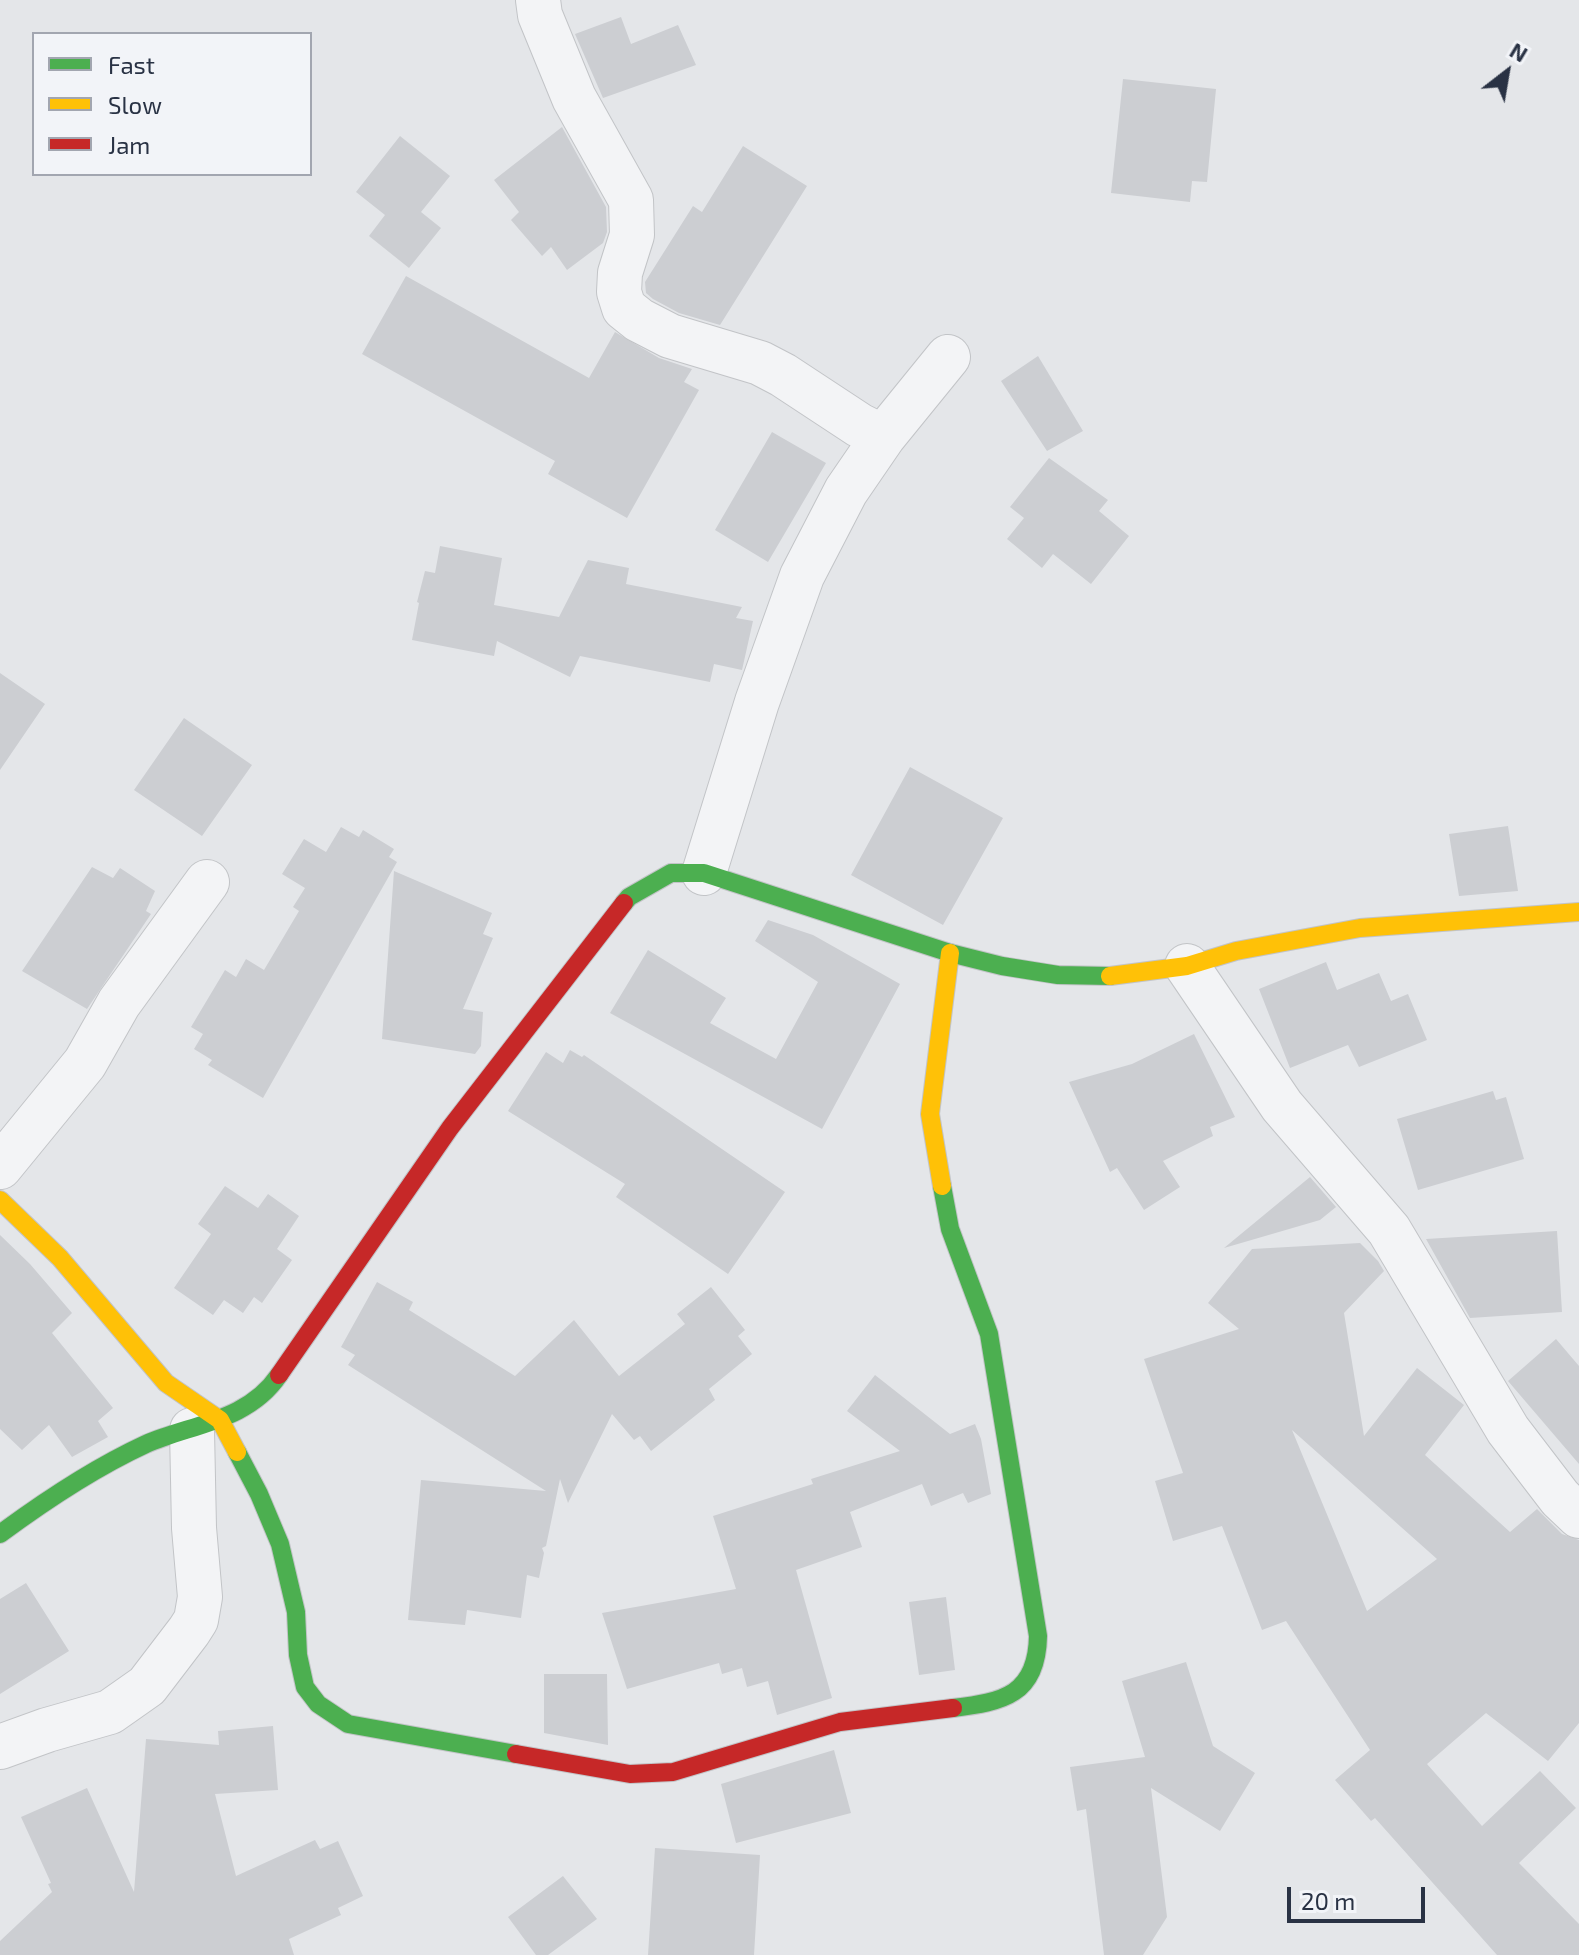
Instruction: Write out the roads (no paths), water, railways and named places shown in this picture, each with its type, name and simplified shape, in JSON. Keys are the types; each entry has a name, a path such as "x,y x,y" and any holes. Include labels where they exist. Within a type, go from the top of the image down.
{"street":[{"path":"538,0 540,15 574,98 631,200 632,235 620,273 619,292 624,308 639,320 670,336 760,363 883,437"},
{"path":"704,873 757,702 802,576 846,491 883,437 948,357"},
{"path":"0,1534 49,1498 123,1457 147,1444 206,1425 256,1400 272,1385 450,1128 629,897 671,873 704,873 950,953 1058,975 1113,976 1187,966 1236,951 1360,928 1579,912"},
{"path":"0,1167 85,1063 119,1003 207,882"},
{"path":"0,1200 60,1258 166,1383 206,1425 259,1494 280,1544 296,1612 298,1655 305,1687 318,1704 348,1724 630,1774 673,1772 840,1722 993,1703 1013,1694 1030,1679 1039,1654 1037,1620 989,1334 950,1229 930,1114 950,953"},
{"path":"1187,966 1282,1106 1389,1230 1508,1430 1560,1498 1579,1516"},
{"path":"0,1747 110,1712 147,1686 189,1631 196,1620 200,1597 194,1528 206,1425"}]}
